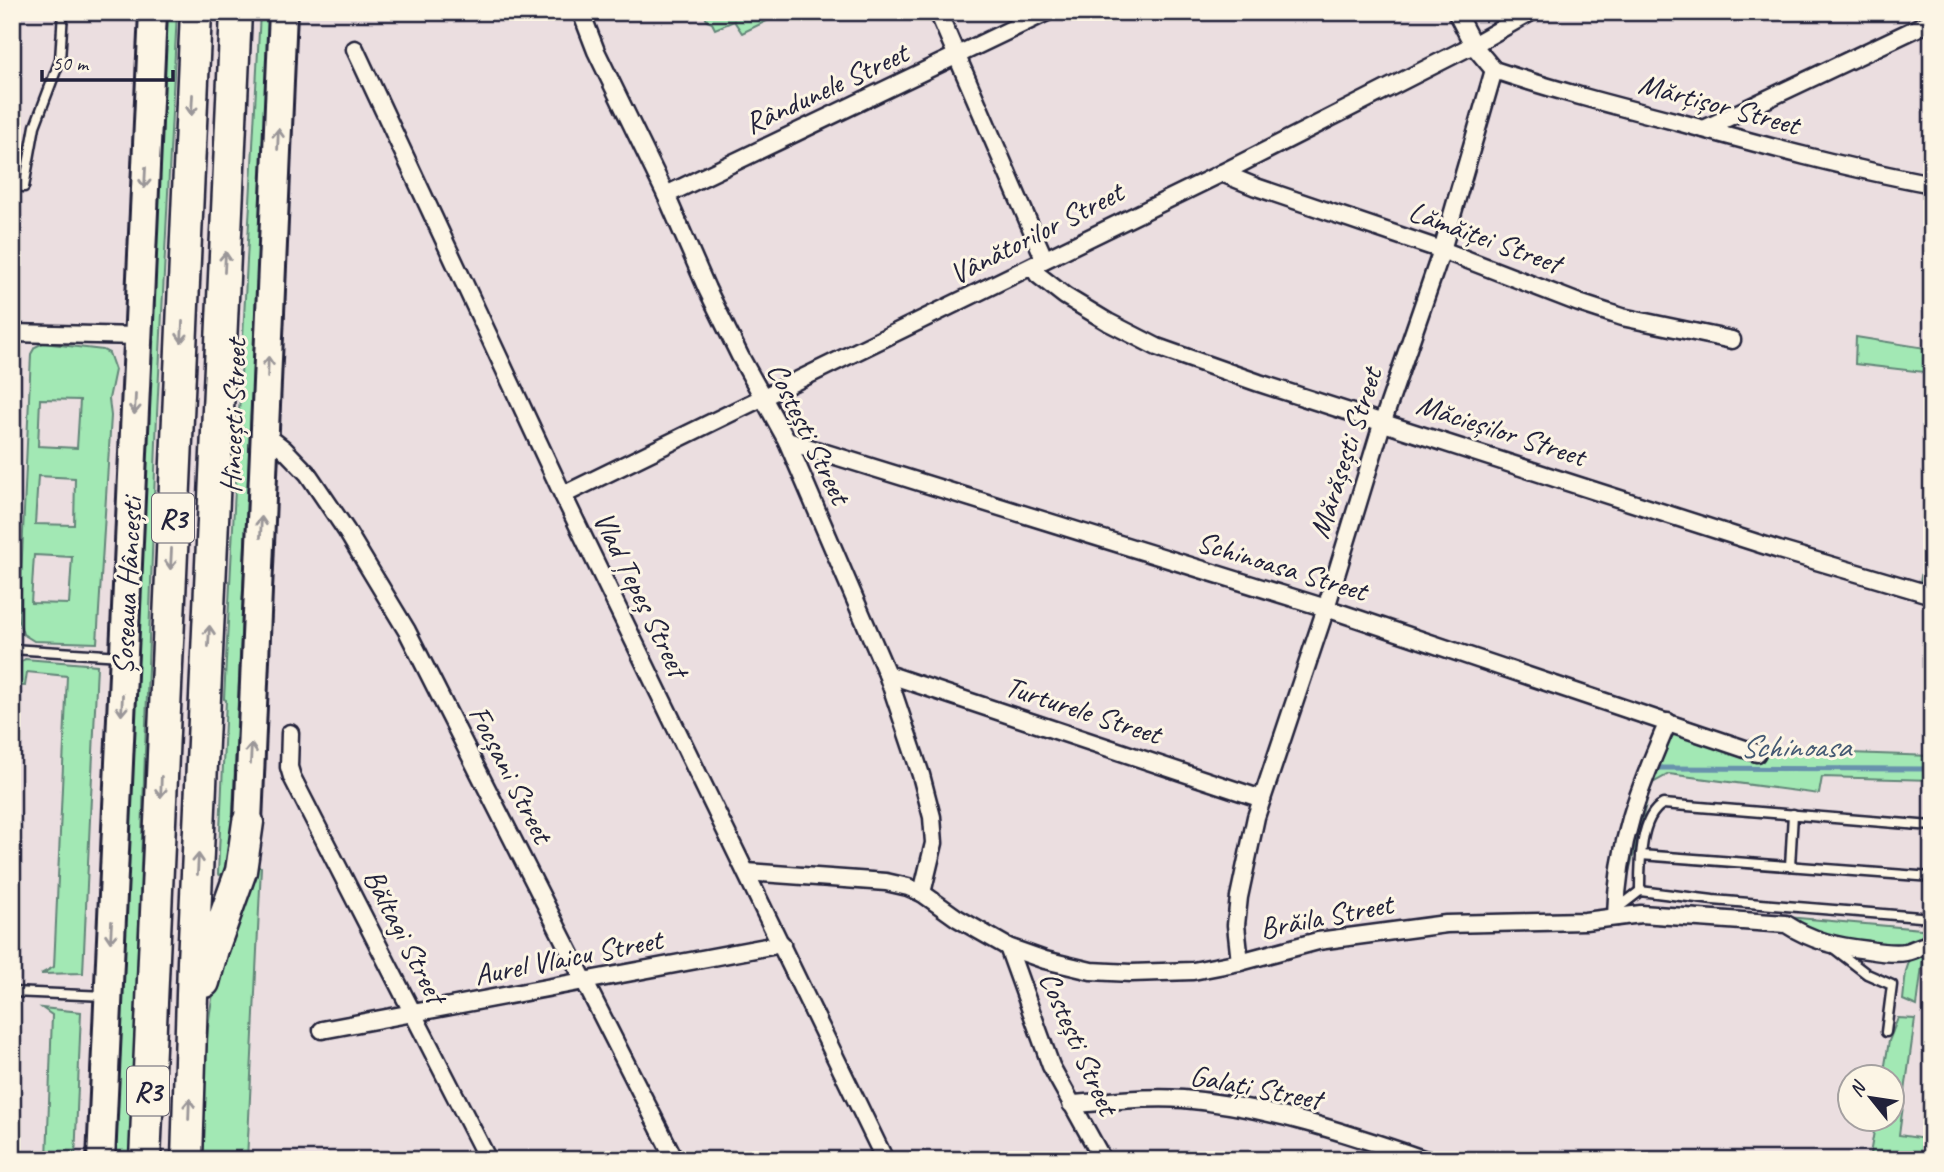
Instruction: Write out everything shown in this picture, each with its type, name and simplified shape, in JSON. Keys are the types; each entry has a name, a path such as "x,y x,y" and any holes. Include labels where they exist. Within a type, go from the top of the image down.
{"highway":[{"name":"Șoseaua Hâncești","path":"145,1160 196,12"},
{"name":"R3","path":"187,1160 192,962 236,12"},
{"name":"R3","path":"190,1059 200,997 213,949 241,871 248,822"}],"main road":[{"name":"Șoseaua Hâncești","path":"101,1160 153,12"},
{"name":"Hîncești Street","path":"248,822 283,12"}],"street":[{"name":"Costești Street","path":"581,12 596,51 666,195 707,289 740,356 788,441 887,674 922,775 932,817 934,843 922,893"},
{"path":"938,12 1039,262"},
{"name":"Rândunele Street","path":"666,195 1048,12"},
{"path":"1456,12 1473,45 1494,70"},
{"name":"Vânătorilor Street","path":"563,495 1222,173 1473,45 1531,12"},
{"path":"1704,129 1932,21"},
{"name":"Vlad Țepeș Street","path":"355,48 563,495 885,1160"},
{"name":"Mărțișor Street","path":"1494,70 1704,129 1878,174 1932,184"},
{"name":"Mărășești Street","path":"1240,962 1236,925 1248,848 1383,421 1442,250 1494,70"},
{"name":"Lămăiței Street","path":"1222,173 1442,250 1579,303 1622,317 1732,341"},
{"name":"Măcieșilor Street","path":"1039,262 1038,275 1065,296 1108,323 1157,347 1259,383 1779,550 1932,595"},
{"path":"12,333 138,336"},
{"name":"Focșani Street","path":"266,435 284,449 307,474 346,530 407,631 675,1160"},
{"name":"Schinoasa Street","path":"788,441 1326,608 1757,752"},
{"name":"Turturele Street","path":"887,674 1262,799"},
{"path":"1616,914 1616,887 1625,836 1638,792 1668,722"},
{"name":"Băltagi Street","path":"290,733 289,767 292,777 488,1160"},
{"name":"Brăila Street","path":"746,872 886,882 908,887 1008,947 1045,960 1091,971 1193,971 1240,962 1318,941 1446,923 1585,921 1616,914 1786,924 1802,934 1830,945 1889,953 1908,951 1932,943"},
{"name":"Aurel Vlaicu Street","path":"322,1030 585,983 782,944"},
{"name":"Costești Street","path":"1008,947 1051,1066 1103,1160"},
{"name":"Galați Street","path":"1071,1104 1182,1099 1221,1105 1339,1131 1426,1160"}],"lane":[{"path":"12,186 24,187 35,126 60,60 63,12"},
{"path":"12,649 124,656"},
{"path":"1616,914 1640,891 1642,855 1651,815 1663,804 1932,826"},
{"path":"1790,866 1793,814"},
{"path":"1642,855 1932,877"},
{"path":"1640,891 1713,900 1932,918"},
{"path":"1830,945 1867,974 1892,985 1886,1032"},
{"path":"12,992 108,996"}],"green space":[{"path":"167,12 177,12 157,414 134,1061 129,1160 114,1160"},
{"path":"260,12 269,12 232,834 227,870 220,875 224,699"},
{"path":"704,12 792,12 783,13 742,33 734,21 715,29 712,23 707,21"},
{"path":"1856,337 1932,349 1932,373 1855,364"},
{"path":"43,343 103,350 109,353 115,370 109,399 111,416 97,643 34,641 23,634 19,622 31,354 35,347","holes":["40,399 80,400 77,448 38,446","38,476 75,478 74,525 35,524","34,555 72,557 69,604 31,603"]},
{"path":"1932,521 1932,579 1920,582"},
{"path":"25,659 97,665 83,973 41,974 54,967 67,676 27,672 25,686 12,685 12,682 19,683 21,662"},
{"path":"1675,733 1763,761 1769,746 1794,751 1932,756 1932,780 1822,777 1819,794 1669,774 1651,784 1625,888 1628,847 1637,806 1653,767"},
{"path":"254,866 261,867 247,1160 202,1160 205,1059 212,999"},
{"path":"1787,917 1932,930 1932,938 1900,946 1833,938"},
{"path":"1932,949 1932,959 1923,958 1917,1006 1903,1000 1906,971 1910,959"},
{"path":"42,1008 81,1012 75,1160 47,1160 52,1015"},
{"path":"1898,1018 1915,1019 1906,1084 1906,1064 1885,1064 1889,1041"},
{"path":"1874,1134 1899,1134 1932,1140 1932,1160 1869,1160"}],"waterway":[{"name":"Schinoasa","path":"1657,768 1932,769"}]}
